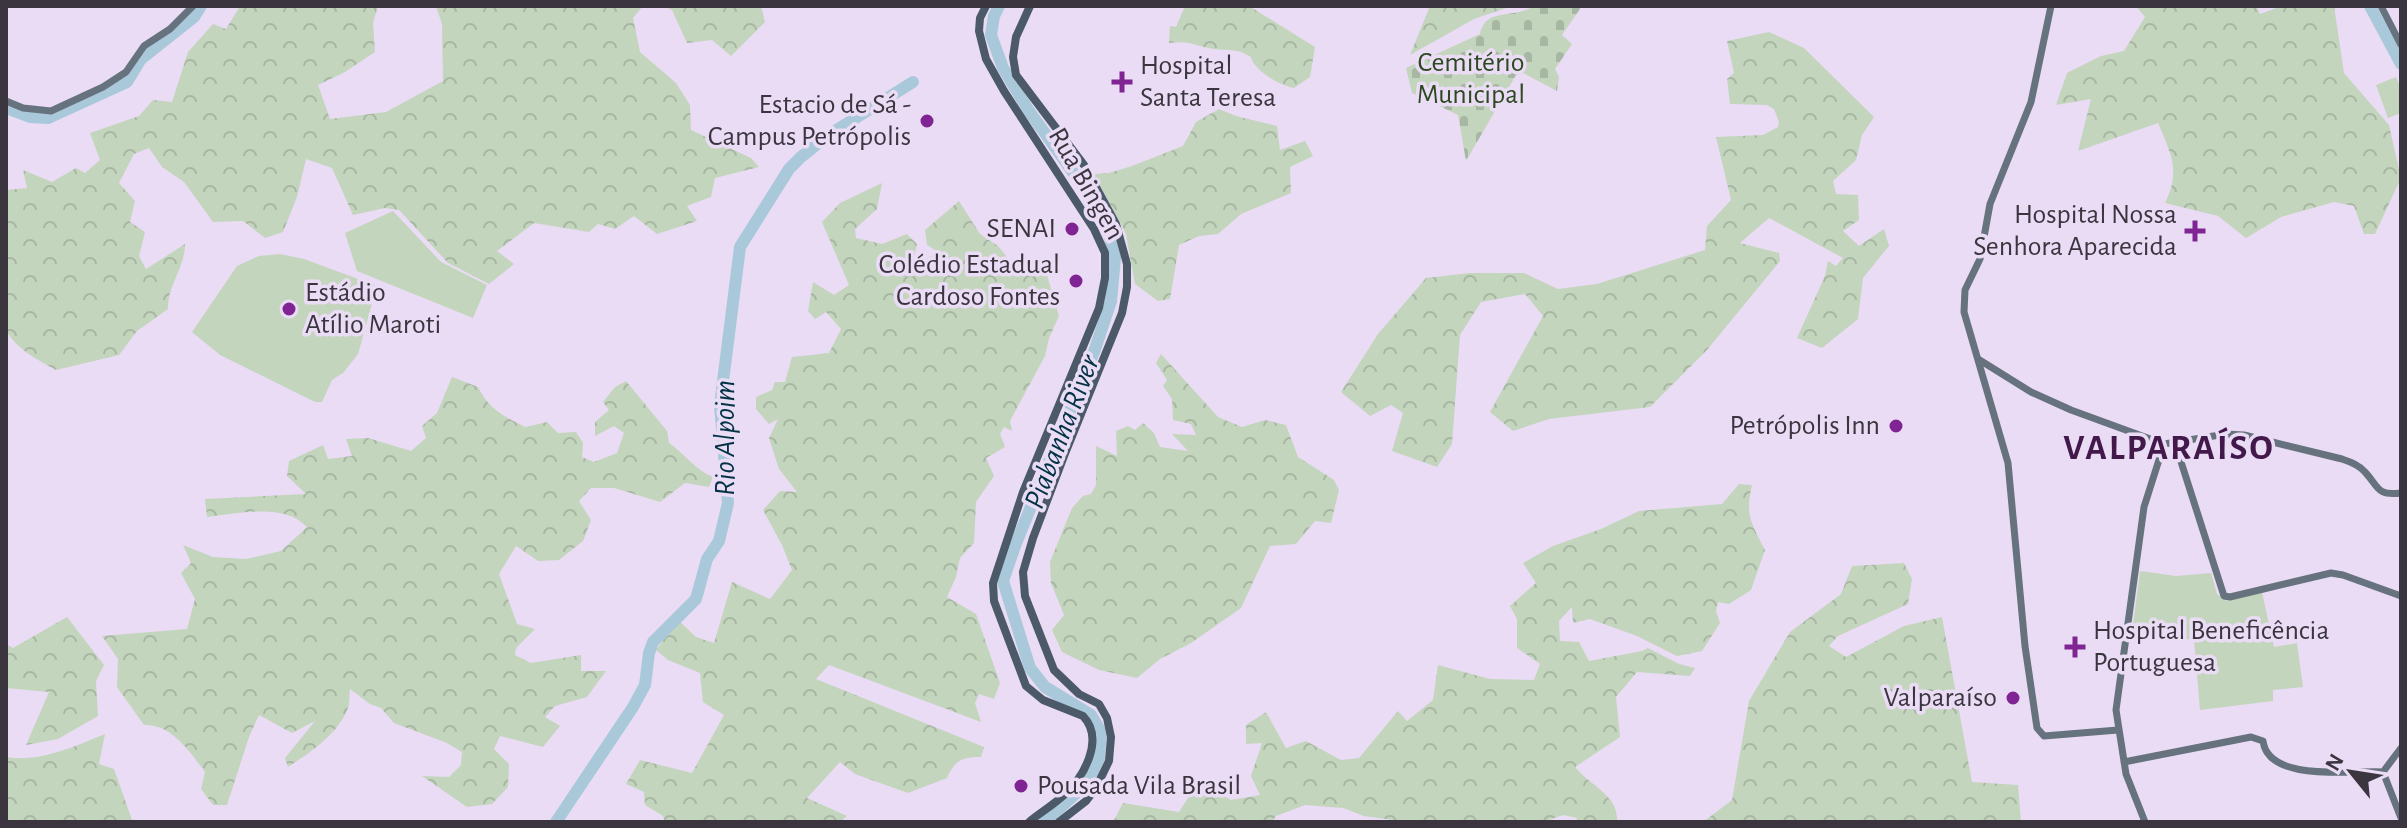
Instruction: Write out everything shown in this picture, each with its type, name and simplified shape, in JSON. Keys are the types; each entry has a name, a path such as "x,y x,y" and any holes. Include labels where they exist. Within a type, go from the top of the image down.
{"main road":[{"name":"Rua Bingen","path":"986,6 980,18 979,31 986,59 1094,229 1105,253 1105,278 1099,308 1023,492 993,583 994,601 1026,686 1043,700 1073,712"},
{"name":"Rua Bingen","path":"1030,6 1019,27 1013,57 1016,75 1084,165 1116,224 1127,264 1122,313 1064,456 1023,572 1025,596 1054,670 1079,694 1099,704 1110,730 1112,747 1109,761 1096,788 1086,801 1059,822"},
{"path":"1029,822 1070,789 1088,758 1093,744 1092,731 1083,716 1073,712 1079,694"}],"street":[{"path":"6,101 23,108 51,111 103,87 126,72 144,46 170,29 193,6"},
{"path":"2051,6 2031,102 1990,204 1980,259 1965,290 1967,325 2008,463 2028,674 2037,728 2044,736 2118,730"},
{"path":"2381,6 2401,45"},
{"path":"1978,359 2031,392 2101,423 2164,444 2226,434 2244,435 2356,464 2367,473 2375,488 2382,492 2401,493"},
{"path":"2175,443 2221,593 2230,597 2331,573 2401,596"},
{"path":"2145,822 2124,762 2116,710 2144,507 2164,444"},
{"path":"2124,762 2251,737 2263,741 2268,754 2308,772 2383,772"},
{"path":"2383,772 2401,748"},
{"path":"2383,772 2401,818"}],"green space":[{"path":"240,6 378,6 373,23 375,52 318,85 330,119 386,112 443,81 442,24 436,6 643,6 633,18 640,52 676,83 690,105 691,130 751,158 759,167 715,178 711,197 687,206 697,221 657,234 634,216 615,229 598,224 589,232 534,223 497,251 514,264 489,284 448,263 399,210 385,208 353,215 332,168 306,159 297,197 283,232 265,238 243,221 213,222 184,182 162,167 149,148 134,154 119,183 135,201 130,222 145,232 139,256 146,269 185,244 168,309 137,331 119,355 56,370 21,348 6,330 6,190 27,188 23,170 52,182 76,168 85,173 100,160 90,133 139,116 153,100 172,102 188,52 213,24 226,29"},
{"path":"663,6 761,6 765,22 731,56 712,40 687,43 672,10"},
{"path":"1185,6 1249,6 1315,47 1310,77 1294,88 1269,77 1251,57 1241,52 1169,43 1170,26 1176,27"},
{"path":"1430,6 1512,6 1474,19 1410,55"},
{"name":"Cemitério Municipal","path":"1534,6 1582,6 1562,35 1572,44 1555,69 1559,77 1557,91 1523,73 1516,75 1466,161 1458,115 1412,93 1406,68 1480,34 1483,26 1494,17"},
{"path":"2136,6 2256,6 2260,14 2282,6 2334,6 2344,73 2389,125 2401,178 2375,234 2364,234 2354,206 2334,202 2281,217 2246,238 2218,216 2165,203 2173,172 2170,153 2158,123 2078,151 2091,99 2056,105 2067,73 2101,56 2124,51 2145,17"},
{"path":"1769,32 1804,48 1874,117 1862,135 1856,160 1833,181 1836,194 1858,195 1859,220 1843,231 1859,246 1884,229 1889,246 1863,278 1858,319 1822,348 1797,338 1825,276 1828,261 1836,266 1843,258 1769,218 1740,243 1779,253 1780,261 1707,350 1650,407 1549,419 1513,431 1490,412 1543,316 1525,294 1481,302 1460,335 1452,444 1437,467 1392,451 1403,413 1391,405 1370,416 1341,392 1378,334 1426,278 1470,273 1524,273 1558,289 1597,284 1705,250 1707,226 1731,200 1716,137 1763,135 1778,127 1779,122 1774,109 1767,105 1730,104 1727,79 1734,73 1727,41"},
{"path":"2396,77 2401,89 2401,113 2388,118 2376,85"},
{"path":"1219,109 1277,126 1280,150 1305,141 1313,156 1290,167 1291,193 1241,214 1218,234 1199,236 1179,245 1170,299 1158,301 1135,284 1126,234 1094,174 1132,166 1183,146 1196,122"},
{"path":"882,183 877,209 855,229 856,238 882,244 907,234 917,244 914,258 922,262 938,252 927,245 925,230 959,201 980,234 998,246 1015,267 1042,258 1059,316 1045,356 1010,421 1012,431 1004,427 1000,434 1005,447 986,458 994,476 976,502 974,543 960,558 947,597 976,614 1000,683 994,699 979,694 975,703 981,722 829,665 816,679 984,747 981,757 960,761 947,778 908,793 855,774 840,762 807,798 847,816 840,822 665,822 663,816 645,805 644,792 626,784 640,760 692,773 724,715 703,702 700,673 668,660 656,650 678,620 696,637 714,643 732,582 770,599 792,570 763,510 780,491 797,492 779,469 769,438 778,419 769,424 756,409 756,397 772,390 775,382 785,382 792,357 829,353 841,329 826,312 815,319 808,311 813,282 834,295 849,285 822,222 840,203"},
{"path":"393,211 441,262 487,285 473,318 357,271 345,233"},
{"name":"Estádio Atílio Maroti","path":"280,254 304,259 377,286 358,354 343,373 332,380 322,402 315,402 220,355 192,332 237,266 259,256"},
{"path":"1161,354 1218,417 1242,427 1265,420 1286,425 1298,457 1334,480 1339,490 1331,523 1315,521 1296,544 1270,546 1241,608 1191,643 1160,659 1137,678 1099,670 1062,652 1052,630 1064,615 1051,583 1050,562 1072,508 1083,496 1091,494 1096,485 1096,446 1117,456 1116,431 1128,426 1135,430 1143,423 1154,433 1160,447 1188,451 1172,434 1196,435 1191,424 1173,420 1172,399 1163,386 1167,380 1156,363"},
{"path":"452,377 478,387 497,411 525,427 547,422 558,433 576,432 583,443 582,457 594,462 617,453 624,433 614,426 595,436 595,422 609,410 603,402 615,387 626,381 667,431 669,443 713,477 709,487 685,483 660,502 614,488 591,488 579,501 591,520 583,541 559,560 538,561 516,546 499,574 517,624 535,629 516,648 515,655 531,663 581,655 581,671 606,671 587,697 555,706 545,717 560,726 543,747 500,736 494,749 509,764 508,787 492,804 467,807 422,776 449,777 461,765 462,752 394,723 381,708 350,689 348,708 338,726 314,749 288,767 285,758 315,721 292,733 259,715 227,805 213,805 201,789 205,772 193,756 172,734 144,725 117,687 118,659 102,636 187,629 195,599 181,573 191,563 183,545 213,557 246,559 281,551 307,527 286,514 273,512 207,517 205,499 306,494 287,476 289,461 323,445 328,459 352,456 346,439 368,438 411,451 426,438 422,426 437,413"},
{"path":"1739,484 1752,485 1749,504 1751,519 1765,550 1751,590 1729,604 1718,602 1716,611 1720,623 1702,651 1677,656 1637,636 1590,619 1573,623 1572,607 1559,621 1560,641 1579,642 1589,661 1648,648 1679,664 1695,668 1690,676 1637,672 1616,697 1620,737 1575,767 1609,798 1617,822 1576,822 1577,818 1563,815 1543,822 1407,822 1364,816 1343,808 1305,805 1276,816 1272,822 1113,822 1123,803 1179,812 1198,782 1231,800 1260,795 1251,776 1262,743 1246,744 1246,725 1266,712 1286,748 1306,741 1341,760 1359,758 1398,711 1407,721 1433,700 1438,665 1490,679 1534,680 1540,664 1517,648 1517,619 1510,606 1536,583 1523,563 1553,546 1639,511 1722,504"},
{"path":"1904,563 1912,579 1908,604 1838,636 1829,646 1846,657 1904,626 1942,617 1972,782 2018,785 2021,822 1703,822 1732,800 1749,701 1790,632 1841,594 1852,566"},
{"path":"2140,571 2176,576 2211,573 2217,594 2227,601 2262,592 2274,647 2297,643 2303,687 2273,690 2273,701 2200,710 2194,640 2132,633"},
{"path":"67,617 104,665 96,681 98,716 58,739 26,745 49,692 6,688 6,644 13,648"},
{"path":"105,734 99,764 114,769 132,820 6,822 6,757 44,756"}],"waterway":[{"path":"6,108 30,117 48,118 127,82 141,59 194,17 201,6"},
{"name":"Piabanha River","path":"999,6 991,35 1003,68 1029,111 1090,196 1109,233 1115,258 1111,301 1094,352 1003,581 1030,668 1045,687 1091,715 1101,732 1099,758 1089,781 1045,822"},
{"path":"2370,6 2401,64"},
{"name":"Rio Alpoim","path":"556,822 645,685 653,642 696,599 707,559 719,541 728,503 720,405 740,247 789,169 801,157 827,136 913,82"}],"place":[{"name":"Hospital Santa Teresa","path":"1122,82"},
{"name":"Estacio de Sá - Campus Petrópolis","path":"927,121"},
{"name":"SENAI","path":"1072,229"},
{"name":"Hospital Nossa Senhora Aparecida","path":"2195,231"},
{"name":"Colédio Estadual Cardoso Fontes","path":"1076,281"},
{"name":"Estádio Atílio Maroti","path":"289,309"},
{"name":"Petrópolis Inn","path":"1896,426"},
{"name":"Hospital Beneficência Portuguesa","path":"2075,647"},
{"name":"Valparaíso","path":"2013,698"},
{"name":"Pousada Vila Brasil","path":"1021,786"}],"district":[{"name":"VALPARAÍSO","path":"2169,448"}]}
